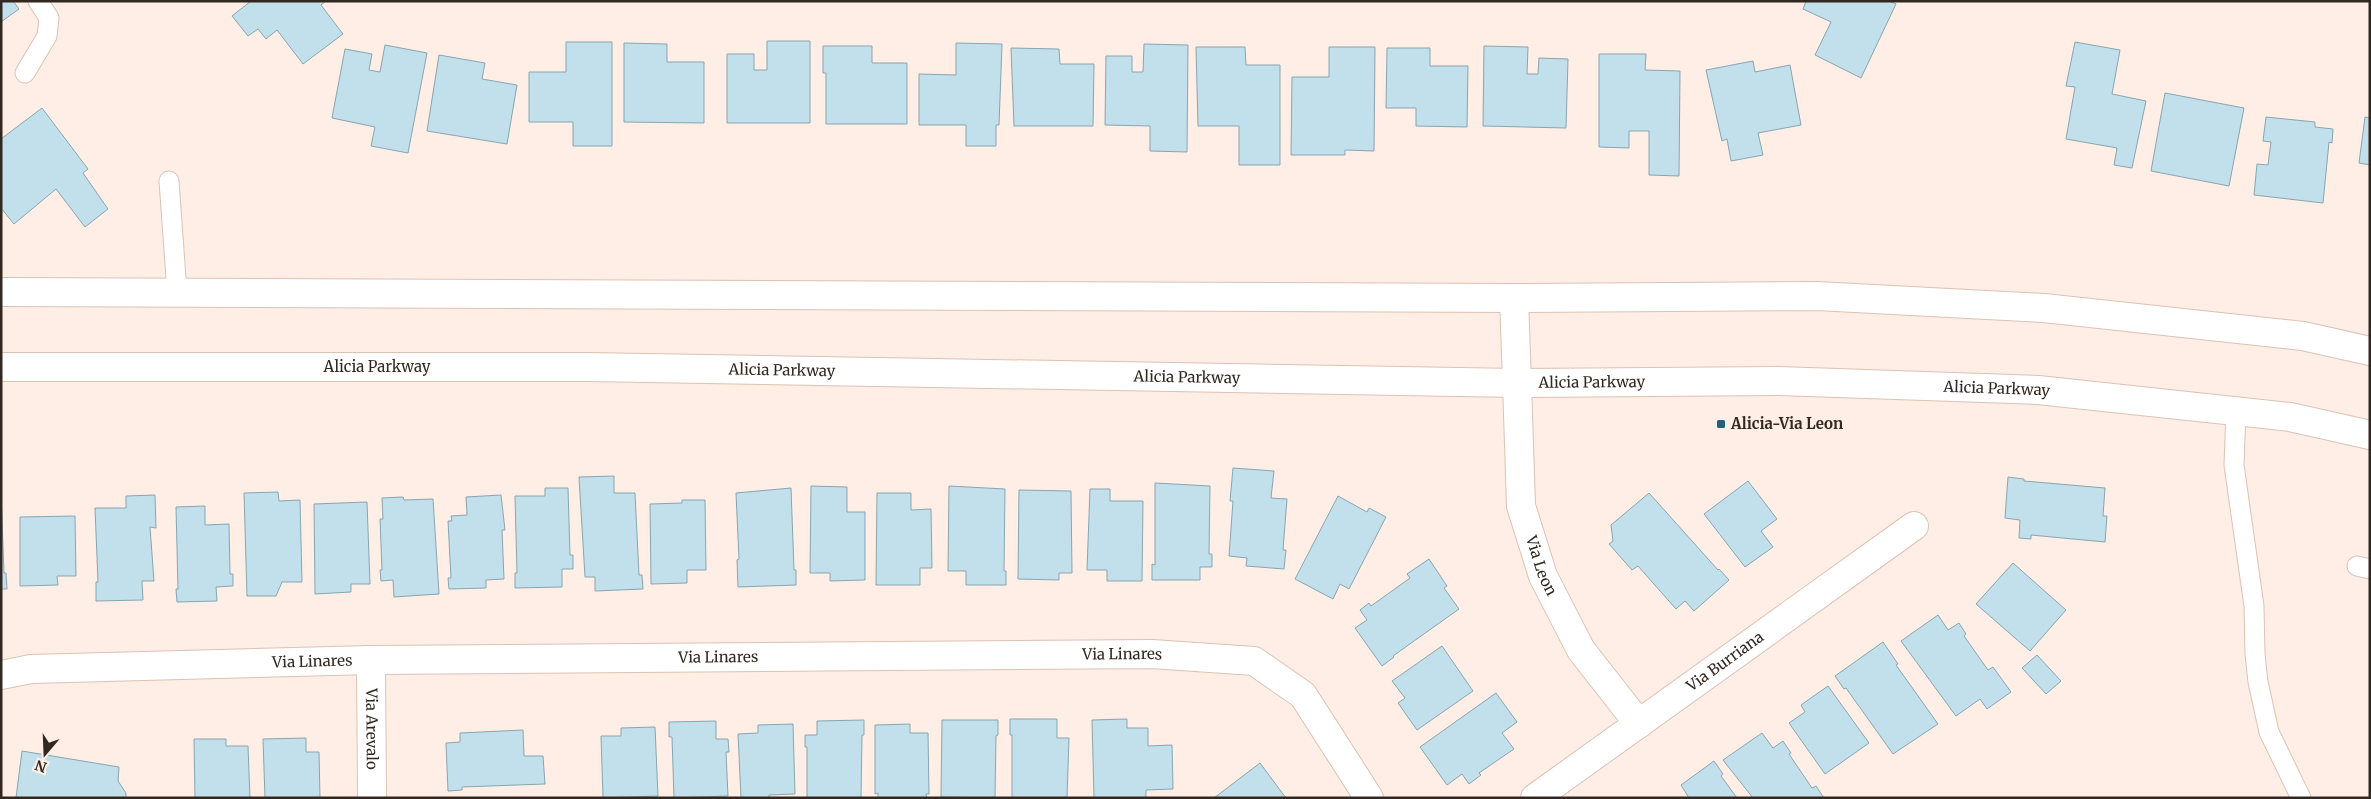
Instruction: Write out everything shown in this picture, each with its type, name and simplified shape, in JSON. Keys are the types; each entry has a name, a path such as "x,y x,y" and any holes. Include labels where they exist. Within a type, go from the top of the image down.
{"main road":[{"path":"1,292 1514,298 1818,296 2044,308 2303,336 2370,351"},
{"name":"Via Leon","path":"1514,298 1521,506 1543,576 1581,650 1639,724"},
{"name":"Alicia Parkway","path":"1,367 588,367 1517,383 1779,381 2038,390 2290,417 2370,435"},
{"name":"Via Burriana","path":"1535,798 1914,526"},
{"name":"Via Linares","path":"1,675 31,669 371,660 1152,654 1254,661 1303,695 1369,798"},
{"name":"Via Arevalo","path":"371,660 372,798"}],"lane":[{"path":"25,73 47,36 49,18 38,1"},
{"path":"169,181 177,292"},
{"path":"2236,411 2234,465 2252,588 2258,682 2269,732 2301,798"}],"building":[{"path":"1,1 13,1 19,9 1,22"},
{"path":"251,1 326,1 321,5 343,34 303,64 277,30 266,39 258,29 248,36 232,16"},
{"path":"1806,1 1890,1 1896,4 1861,78 1815,55 1831,22 1803,9"},
{"path":"767,41 810,41 810,123 727,123 727,54 754,54 754,70 767,70"},
{"path":"566,42 612,42 612,146 573,146 573,122 529,122 529,72 566,72"},
{"path":"2075,42 2120,50 2112,94 2146,101 2132,168 2114,165 2117,148 2066,139 2075,87 2066,86"},
{"path":"624,43 667,44 667,62 704,62 704,123 624,122"},
{"path":"956,43 1002,44 999,125 996,125 996,146 966,146 966,125 919,125 919,74 956,75"},
{"path":"1144,44 1188,45 1187,152 1150,151 1150,126 1105,125 1106,56 1132,56 1132,72 1143,72"},
{"path":"385,45 427,53 408,153 371,146 375,127 332,118 345,49 372,54 369,70 380,72"},
{"path":"823,46 872,46 872,63 907,63 907,124 826,124 826,73 823,73"},
{"path":"1484,46 1528,47 1527,74 1538,74 1539,58 1568,59 1566,128 1483,126"},
{"path":"1196,47 1245,47 1246,65 1280,65 1280,165 1239,165 1239,126 1198,126"},
{"path":"1329,47 1375,47 1374,151 1345,150 1345,155 1291,155 1292,77 1329,77"},
{"path":"1011,48 1059,49 1060,64 1094,64 1093,126 1014,126"},
{"path":"1387,48 1430,48 1430,66 1468,66 1467,127 1416,126 1416,108 1386,108"},
{"path":"1599,54 1646,54 1645,70 1680,71 1679,176 1649,175 1649,131 1629,131 1629,148 1599,147"},
{"path":"439,55 485,63 482,79 517,85 507,144 427,131"},
{"path":"1753,61 1755,72 1790,65 1801,125 1758,133 1763,155 1731,161 1727,139 1722,141 1706,70"},
{"path":"2165,93 2244,108 2229,186 2151,171"},
{"path":"42,108 88,169 83,173 108,209 85,227 56,189 14,224 1,208 1,139"},
{"path":"2266,117 2315,122 2315,127 2333,129 2332,143 2329,142 2323,203 2254,195 2257,164 2268,165 2271,142 2263,141"},
{"path":"2365,117 2370,118 2370,165 2359,163"},
{"path":"1233,468 1274,471 1271,498 1287,499 1283,550 1286,550 1284,569 1246,566 1247,558 1229,556"},
{"path":"614,476 614,493 635,493 639,575 642,575 643,589 595,591 595,577 585,577 579,477"},
{"path":"2008,477 2024,479 2024,481 2105,488 2103,516 2107,516 2105,542 2031,535 2031,539 2019,538 2020,520 2005,518"},
{"path":"1748,481 1777,519 1761,531 1773,547 1745,567 1704,514"},
{"path":"1155,483 1210,486 1209,554 1212,554 1212,567 1200,567 1200,580 1152,580 1152,564 1155,565"},
{"path":"811,486 847,487 847,512 865,512 865,580 830,581 830,573 810,573"},
{"path":"949,486 1005,489 1004,571 1006,571 1006,585 966,585 966,571 948,571"},
{"path":"545,488 568,488 570,555 573,555 573,569 562,569 562,587 515,588 515,573 517,573 515,496 545,496"},
{"path":"791,488 796,585 738,587 737,560 739,559 736,493"},
{"path":"1090,489 1110,489 1110,501 1143,501 1142,581 1107,581 1107,570 1087,570"},
{"path":"1019,490 1071,491 1072,573 1059,573 1059,580 1018,579"},
{"path":"1,492 4,573 6,573 7,589 1,589"},
{"path":"278,492 279,501 300,500 302,582 282,582 276,596 247,596 244,493"},
{"path":"877,493 911,493 911,510 931,509 932,568 920,568 920,585 876,585"},
{"path":"1649,493 1729,580 1694,611 1685,601 1676,609 1638,566 1632,570 1609,544 1613,541 1611,525"},
{"path":"155,495 156,528 150,527 154,581 142,581 143,600 96,601 96,582 98,582 95,508 126,508 126,496"},
{"path":"501,495 505,530 502,530 504,579 486,580 486,588 449,589 448,578 451,578 448,521 452,521 451,516 467,515 466,497"},
{"path":"1338,496 1367,512 1369,508 1386,517 1349,589 1340,584 1333,599 1295,579"},
{"path":"403,497 404,500 433,499 439,594 394,597 393,580 381,581 380,519 383,519 382,498"},
{"path":"682,500 705,500 706,570 687,570 687,583 651,584 650,504 682,503"},
{"path":"367,502 370,584 351,584 351,592 315,594 314,504"},
{"path":"205,506 205,525 229,524 230,574 233,574 233,586 216,587 217,601 177,602 176,507"},
{"path":"75,516 76,576 57,576 58,585 20,586 20,517"},
{"path":"1429,559 1447,586 1444,588 1459,609 1382,666 1355,628 1367,620 1360,610 1369,603 1371,606 1410,578 1407,574"},
{"path":"2013,563 2066,610 2030,651 1976,604"},
{"path":"1938,615 1948,630 1959,623 1966,634 1964,636 1988,670 1993,667 2011,692 1987,709 1980,699 1956,716 1901,641"},
{"path":"1883,642 1898,664 1896,665 1938,724 1893,754 1846,688 1844,689 1835,676"},
{"path":"1442,646 1473,691 1417,730 1398,703 1405,698 1392,681"},
{"path":"2037,655 2061,681 2046,694 2022,668"},
{"path":"1828,686 1869,743 1825,774 1789,723 1805,712 1801,705"},
{"path":"1496,693 1517,722 1502,733 1514,749 1479,773 1481,775 1469,784 1462,774 1447,785 1420,747"},
{"path":"1010,719 1057,719 1057,738 1069,738 1067,798 1012,798 1012,735 1010,735"},
{"path":"1127,719 1127,728 1148,728 1148,746 1172,745 1173,789 1146,790 1146,798 1094,798 1092,720"},
{"path":"864,720 861,798 807,798 807,747 805,747 805,735 817,735 817,721"},
{"path":"942,720 998,720 995,798 941,797"},
{"path":"716,721 716,739 728,739 729,752 726,752 728,796 674,798 672,737 669,737 669,722"},
{"path":"793,724 795,794 769,795 769,798 741,798 738,734 758,733 758,725"},
{"path":"910,724 910,733 928,733 929,794 926,794 927,798 878,798 878,793 875,794 875,725"},
{"path":"655,727 658,796 603,798 601,736 621,736 621,728"},
{"path":"523,730 524,756 543,756 545,784 462,787 462,790 448,791 446,743 460,742 460,733"},
{"path":"1762,733 1773,748 1783,741 1791,753 1789,754 1812,788 1816,786 1824,798 1753,798 1723,760"},
{"path":"306,738 306,752 319,752 320,798 265,798 263,739"},
{"path":"194,739 226,739 226,746 248,746 250,798 195,798"},
{"path":"22,751 119,767 118,781 126,793 126,798 16,798"},
{"path":"1714,761 1723,774 1721,776 1737,798 1689,798 1681,785"},
{"path":"1260,763 1286,798 1214,798"}],"place":[{"name":"Alicia-Via Leon","path":"1721,424"}]}
